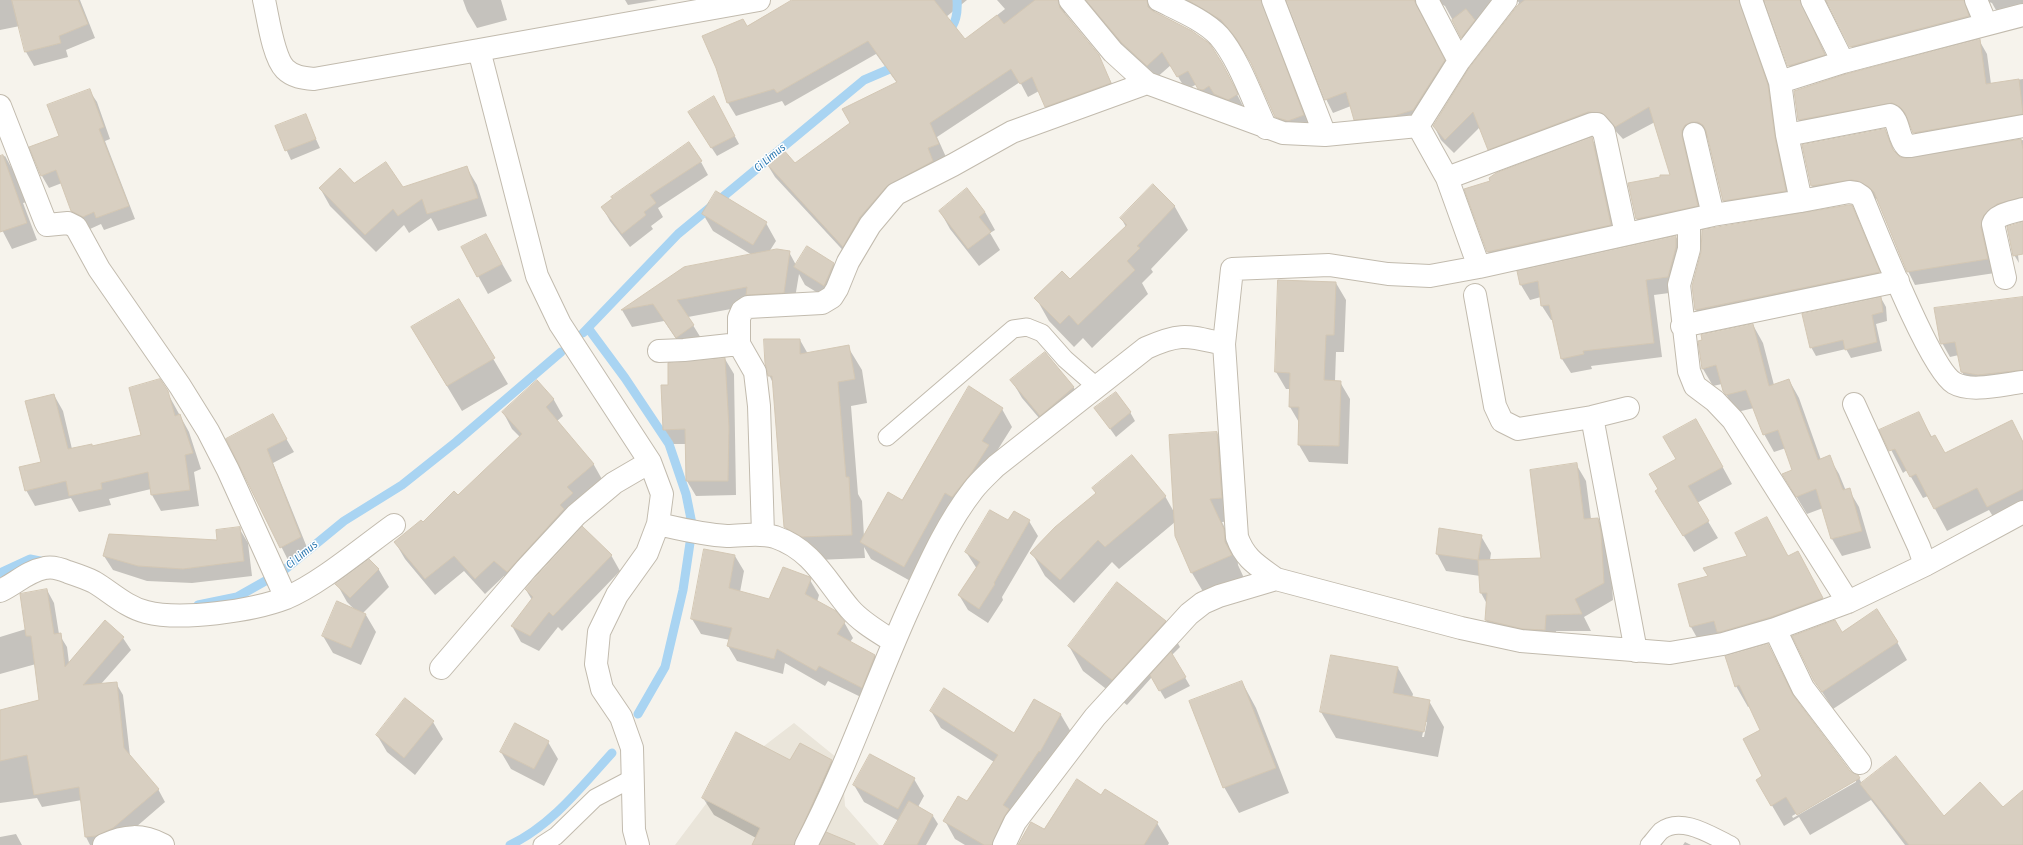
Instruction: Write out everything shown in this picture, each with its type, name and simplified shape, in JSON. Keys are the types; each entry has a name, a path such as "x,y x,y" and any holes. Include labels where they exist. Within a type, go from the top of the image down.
{"street":[{"path":"264,0 278,56 284,69 298,77 314,79 759,0"},
{"path":"1070,0 1113,52 1147,83 1266,128 1283,133 1325,135 1418,126"},
{"path":"1159,0 1203,23 1218,36 1231,53 1266,128"},
{"path":"1273,0 1325,135"},
{"path":"1427,0 1459,61"},
{"path":"1418,126 1459,61 1506,0"},
{"path":"1751,0 1780,82 1787,135 1801,202"},
{"path":"1812,0 1843,62"},
{"path":"1976,0 1986,24"},
{"path":"1780,82 1843,62 2023,15"},
{"path":"478,50 537,276 560,324 650,462 662,494 658,524 648,552 617,595 599,632 596,664 602,689 621,716 632,748 634,830 638,845"},
{"path":"763,534 759,406 755,372 739,344 739,318 742,311 748,307 822,303 832,297 837,290 848,262 870,225 896,194 953,166 1012,132 1147,83"},
{"path":"0,106 44,221 47,225 52,226 68,223 76,227 99,269 180,386 208,431 286,598"},
{"path":"1787,135 1890,115 1895,119 1901,141 1906,146 2023,126"},
{"path":"1447,178 1592,124 1597,124 1604,132 1626,234"},
{"path":"1418,126 1447,178 1480,267"},
{"path":"1694,134 1713,215"},
{"path":"2023,382 1967,388 1953,382 1933,356 1898,281 1862,197 1856,193 1849,192 1801,202 1713,215 1480,267 1430,276 1388,274 1329,265 1232,269 1224,344 1237,537 1241,549 1249,560 1276,579 1460,628 1521,641 1670,653 1723,644 1775,629 1848,602 1925,565 2023,512"},
{"path":"2005,278 1993,224 1994,220 1998,217 2023,209"},
{"path":"1689,221 1689,249 1679,285 1682,326 1689,371 1695,386 1715,401 1733,420 1848,602"},
{"path":"1682,326 1898,281"},
{"path":"1475,295 1495,406 1502,421 1518,429 1592,417 1628,408"},
{"path":"806,845 824,812 894,642 923,578 954,516 974,489 996,466 1146,348 1167,339 1185,336 1224,344"},
{"path":"659,351 739,344"},
{"path":"1854,404 1925,565"},
{"path":"1592,417 1636,651"},
{"path":"441,668 526,568 576,515 614,483 650,462"},
{"path":"658,524 702,533 727,536 763,534 776,538 805,554 824,573 860,619 894,642"},
{"path":"0,592 30,573 46,567 58,568 92,581 133,607 145,612 164,615 216,613 286,598 315,582 394,525"},
{"path":"1004,845 1015,822 1095,717 1189,614 1203,604 1219,596 1276,579"},
{"path":"1775,629 1803,688 1860,763"},
{"path":"104,845 137,836 148,837 163,845"}],"lane":[{"path":"887,437 1013,330 1027,327 1042,333 1065,359 1097,387"},
{"path":"542,845 556,836 595,798 633,778"},
{"path":"1649,845 1662,830 1675,825 1690,826 1731,845"}],"shaded area":[{"path":"794,723 842,762 845,806 879,845 675,845 730,772"}],"building":[{"path":"12,0 78,0 88,24 59,36 61,43 25,52"},
{"path":"792,0 934,0 965,39 997,15 1004,24 1035,0 1058,0 1060,8 1099,55 1111,83 1045,107 1032,77 1020,84 1011,69 930,123 939,144 928,148 933,161 887,186 860,217 843,247 766,163 782,148 795,163 850,123 842,109 897,82 868,41 777,93 774,89 727,103 716,68 702,36 743,19 747,26"},
{"path":"1086,0 1147,0 1148,7 1153,11 1192,31 1210,44 1238,94 1228,100 1214,94 1209,86 1203,90 1198,89 1188,71 1177,77 1162,52 1147,66 1122,43"},
{"path":"1188,0 1261,0 1304,115 1288,121 1275,117 1251,63 1236,38 1221,20"},
{"path":"1286,0 1414,0 1445,60 1413,110 1394,116 1354,120 1346,92 1325,100"},
{"path":"1525,0 1739,0 1768,85 1775,137 1786,191 1723,201 1706,131 1703,125 1698,122 1692,122 1685,125 1682,130 1682,136 1698,206 1636,219 1628,183 1660,177 1660,175 1670,175 1649,107 1615,127 1602,113 1588,112 1488,150 1473,112 1445,140 1433,126 1469,68 1517,6"},
{"path":"1764,0 1800,0 1825,55 1788,66"},
{"path":"1826,0 1964,0 1969,16 1850,47"},
{"path":"1466,9 1475,20 1461,38 1452,20"},
{"path":"1980,39 1986,84 2019,79 2023,114 1913,133 1905,113 1900,107 1892,103 1798,120 1794,91 1846,74"},
{"path":"90,89 104,127 99,129 129,206 96,218 94,212 83,217 71,211 56,170 41,176 29,147 59,136 47,105"},
{"path":"714,96 735,136 711,148 688,112"},
{"path":"306,114 316,139 285,151 275,126"},
{"path":"1885,129 1893,150 1900,157 1906,158 2021,139 2023,149 2023,197 1997,204 1984,215 1981,227 1988,259 1907,272 1874,192 1869,187 1858,181 1851,180 1811,186 1802,145"},
{"path":"1592,137 1611,225 1487,252 1464,189 1490,181 1489,178 1496,173"},
{"path":"689,142 702,161 650,195 656,203 644,212 646,215 622,234 601,207 613,198 611,197"},
{"path":"3,155 27,223 0,232 0,156"},
{"path":"386,162 403,187 467,166 478,198 427,214 422,199 398,216 393,209 365,235 319,188 340,168 354,183"},
{"path":"1153,184 1175,206 1137,246 1140,248 1127,261 1135,270 1078,325 1069,315 1060,324 1034,298 1062,271 1070,279 1127,225 1120,218"},
{"path":"967,188 985,212 979,217 991,232 968,249 939,211"},
{"path":"716,191 767,222 753,245 702,214"},
{"path":"1852,205 1880,272 1695,310 1692,286 1701,252 1702,230"},
{"path":"2023,222 2023,254 2013,256 2007,227"},
{"path":"486,234 502,264 477,277 461,247"},
{"path":"1676,236 1676,247 1668,277 1646,280 1654,343 1583,351 1584,354 1561,359 1549,305 1541,306 1538,281 1520,285 1517,271"},
{"path":"807,246 834,263 824,286 794,267"},
{"path":"777,249 790,251 784,293 746,295 747,287 677,300 694,325 676,338 653,304 621,310 684,267"},
{"path":"1278,280 1336,282 1334,335 1326,335 1324,380 1341,381 1339,446 1298,445 1299,407 1289,407 1290,373 1275,372"},
{"path":"1881,297 1883,312 1872,315 1877,342 1845,350 1843,340 1810,348 1802,314"},
{"path":"2023,297 2023,370 1978,375 1961,372 1955,342 1941,344 1940,342 1934,308"},
{"path":"459,299 495,358 447,386 411,327"},
{"path":"1753,324 1769,386 1789,379 1818,460 1830,455 1843,490 1850,488 1862,531 1831,539 1816,489 1796,497 1782,474 1792,470 1778,430 1763,435 1746,390 1726,395 1723,391 1716,365 1702,369 1698,341 1702,340 1701,335"},
{"path":"764,339 800,339 800,354 849,345 855,379 838,382 846,477 849,477 852,535 802,537 784,527 772,376 768,376 765,363"},
{"path":"1045,352 1074,387 1040,416 1010,380"},
{"path":"725,358 729,427 728,481 686,481 685,429 663,430 661,385 668,385 668,363"},
{"path":"160,379 168,391 175,416 180,414 193,453 185,455 190,490 151,495 148,472 101,483 102,489 69,496 66,481 25,491 19,467 41,462 25,401 54,394 68,449 92,444 92,446 141,435 129,388"},
{"path":"537,380 554,399 546,407 594,464 567,487 573,493 560,505 564,509 507,572 494,561 475,579 454,556 425,579 394,542 421,520 423,522 454,491 458,495 522,434 502,412"},
{"path":"969,386 1003,408 982,441 989,445 972,472 952,497 945,493 904,567 860,542 888,492 902,500"},
{"path":"1116,392 1131,412 1110,429 1094,408"},
{"path":"1919,412 1931,437 1935,435 1945,453 2012,420 2023,442 2023,489 1987,507 1977,488 1934,509 1916,474 1910,477 1895,449 1889,451 1879,430"},
{"path":"273,414 287,439 267,449 301,537 280,548 226,439"},
{"path":"1696,419 1723,467 1688,486 1709,521 1683,536 1655,491 1658,489 1649,474 1676,459 1663,437"},
{"path":"1217,432 1222,498 1210,499 1224,529 1225,542 1232,555 1191,573 1175,536 1169,435"},
{"path":"1132,455 1166,496 1105,547 1098,540 1060,580 1030,553 1055,527 1096,493 1092,488"},
{"path":"1577,463 1584,519 1598,518 1601,532 1604,583 1575,599 1582,614 1546,615 1545,630 1523,629 1485,620 1487,593 1480,593 1478,560 1541,558 1530,470"},
{"path":"990,510 1008,520 1014,511 1030,520 994,583 995,584 979,609 958,595 980,562 965,552"},
{"path":"1767,517 1788,556 1798,551 1823,598 1771,617 1720,632 1717,632 1714,621 1690,627 1678,584 1708,576 1703,568 1747,556 1735,533"},
{"path":"582,526 612,555 553,616 549,612 530,636 511,626 533,597 525,589"},
{"path":"240,527 244,561 183,569 138,566 103,556 109,534 217,540 216,530"},
{"path":"1439,528 1482,535 1478,560 1436,554"},
{"path":"704,549 735,555 729,588 769,599 783,567 810,577 811,579 805,594 836,611 845,622 837,634 875,655 862,688 819,666 816,671 777,649 774,659 727,646 732,628 691,619"},
{"path":"369,559 379,569 350,598 335,584"},
{"path":"1117,582 1166,621 1112,680 1068,646"},
{"path":"47,589 54,634 61,633 65,667 105,620 124,637 83,685 117,682 124,748 159,789 113,828 96,836 85,837 79,787 34,795 27,755 0,761 0,710 39,700 31,636 26,636 20,594"},
{"path":"337,601 366,614 351,648 322,636"},
{"path":"1877,609 1898,642 1822,692 1814,681 1792,636 1835,620 1842,632"},
{"path":"1768,644 1793,695 1850,771 1858,775 1860,778 1797,815 1786,797 1771,806 1756,780 1762,776 1743,739 1760,730 1739,685 1735,687 1725,656"},
{"path":"1171,652 1186,677 1159,691 1150,675"},
{"path":"1331,655 1398,667 1393,693 1430,700 1424,732 1320,712"},
{"path":"1242,681 1276,768 1223,788 1189,701"},
{"path":"944,688 1014,733 1034,699 1061,714 1040,752 1039,751 1003,805 1009,809 992,845 984,845 943,821 958,796 967,801 998,755 930,711"},
{"path":"405,698 434,721 404,758 376,735"},
{"path":"515,723 549,741 534,769 500,752"},
{"path":"736,732 790,760 800,743 832,760 794,845 752,845 760,828 702,798"},
{"path":"870,754 915,778 898,809 853,785"},
{"path":"1896,756 1944,816 1980,782 2003,807 2023,790 2023,845 1909,845 1860,784"},
{"path":"1077,779 1101,795 1105,789 1158,822 1144,845 1018,845 1031,822 1044,829"},
{"path":"909,801 933,815 917,845 884,845"},
{"path":"826,832 855,844 855,845 820,845"}],"waterway":[{"name":"Ci Limus","path":"947,34 956,18 957,0"},
{"name":"Ci Limus","path":"583,333 678,234 864,80 899,65"},
{"path":"588,328 625,378 669,444 686,494 692,524"},
{"name":"Ci Limus","path":"198,605 237,597 283,571 344,521 402,485 456,442 561,352"},
{"path":"638,714 665,667 683,590 690,543"},
{"name":"Ci Limus","path":"0,573 30,559 45,562"},
{"path":"510,845 525,837 553,816 612,753"}]}
